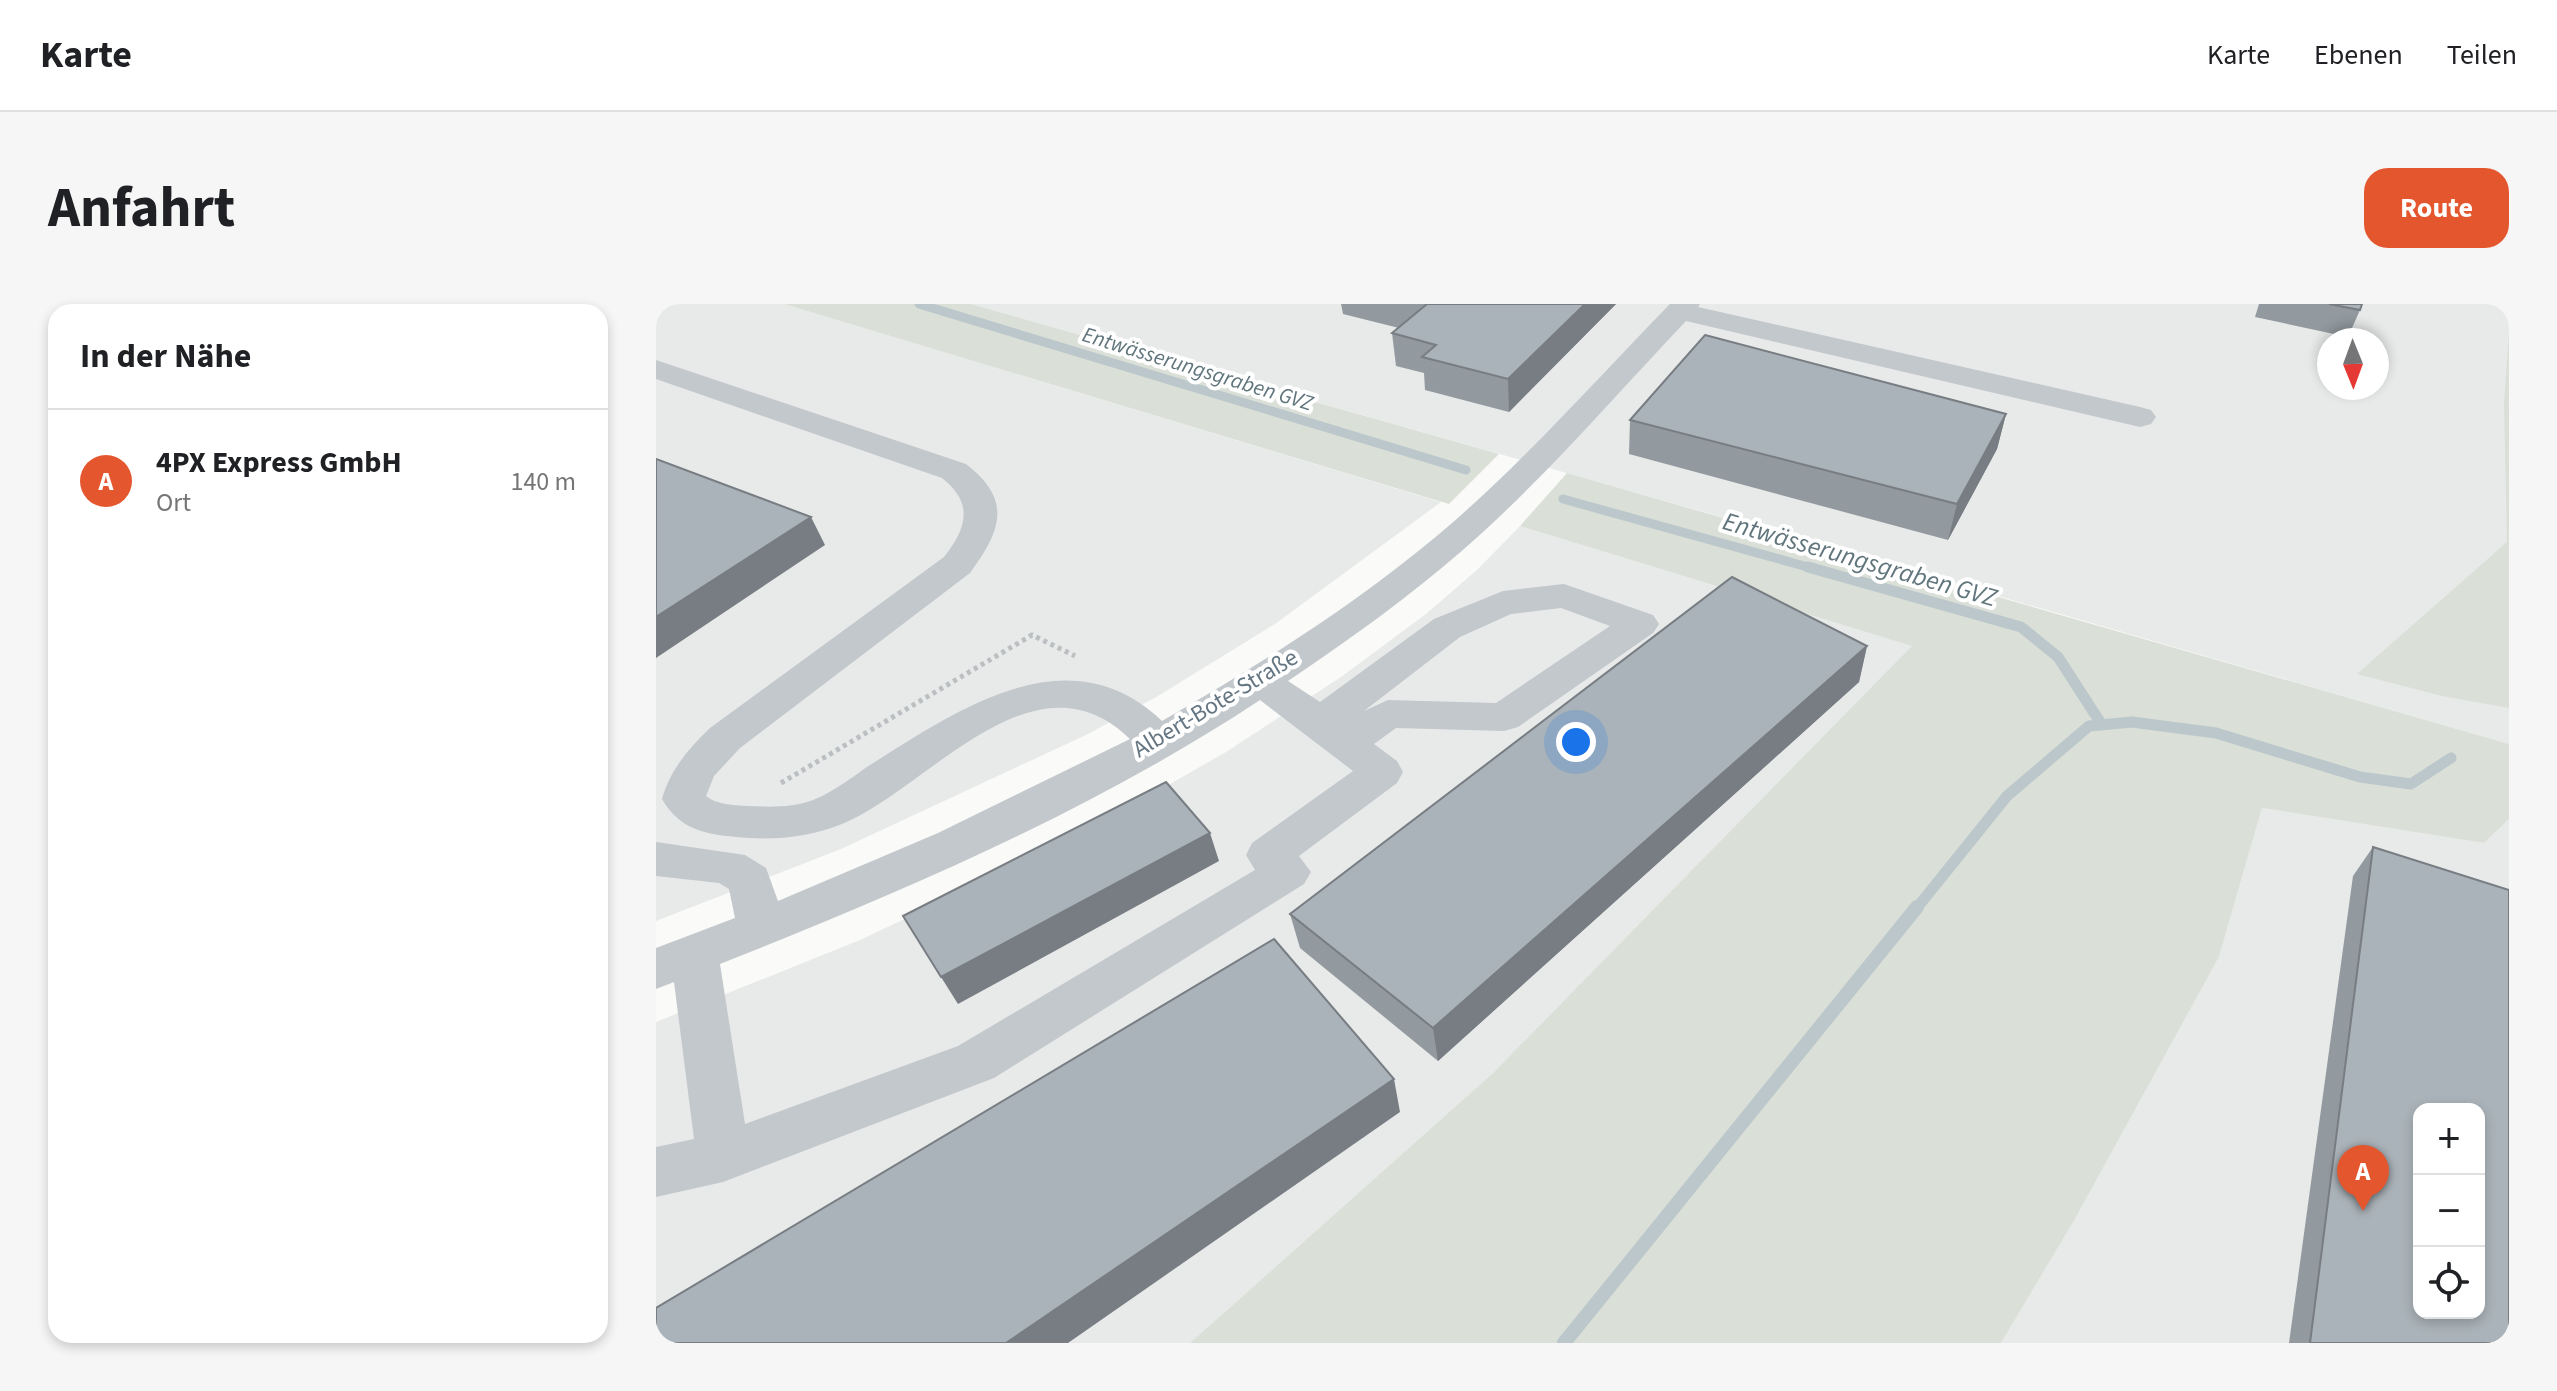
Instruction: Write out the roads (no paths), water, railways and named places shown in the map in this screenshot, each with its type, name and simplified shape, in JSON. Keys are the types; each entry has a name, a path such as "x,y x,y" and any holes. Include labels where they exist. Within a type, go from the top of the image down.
{"street":[{"path":"1683,307 2140,417"},
{"name":"Albert-Bote-Straße","path":"675,962 761,929 941,850 1157,740 1259,681 1357,615 1465,530 1548,449 1683,307"},
{"path":"656,369 954,471 969,480 979,493 982,511 974,540 957,565 725,738 704,758 687,781 684,799 690,809 704,817 762,824 796,821 828,812 994,710 1026,698 1065,694 1100,699 1127,713 1157,740"},
{"path":"1564,596 1640,624 1504,717 1388,714 1333,733 1447,628 1503,603 1564,596"},
{"path":"656,1172 723,1157 976,1062 1288,872 1268,855 1382,772 1259,681"},
{"path":"656,859 729,867 750,880 761,929"},
{"path":"675,962 723,1157"}],"waterway":[{"name":"Entwässerungsgraben GVZ","path":"919,304 1466,470"},
{"name":"Entwässerungsgraben GVZ","path":"1563,499 1815,569"},
{"name":"Entwässerungsgraben GVZ","path":"1808,567 2021,627 2058,657 2102,725"},
{"path":"2102,725 2132,722 2216,733 2360,777 2411,784 2451,758"},
{"path":"1916,909 2007,796 2089,726 2102,725"},
{"path":"1564,1343 1917,907"}],"place":[{"name":"4PX Express GmbH","path":"2363,1211"}]}
